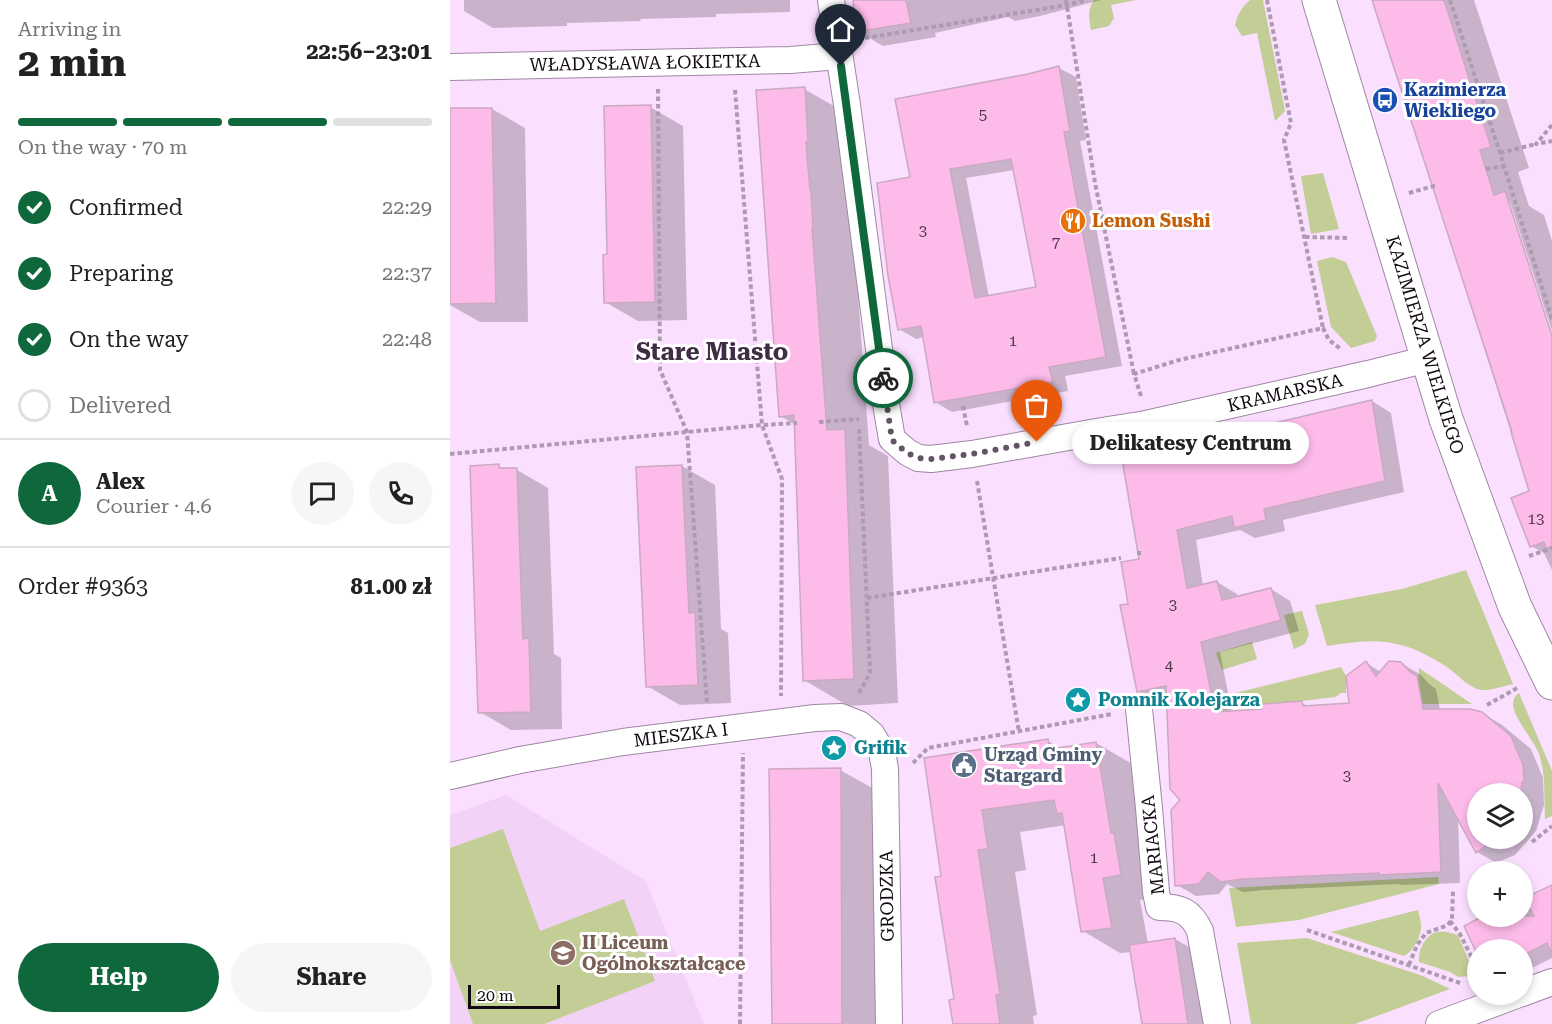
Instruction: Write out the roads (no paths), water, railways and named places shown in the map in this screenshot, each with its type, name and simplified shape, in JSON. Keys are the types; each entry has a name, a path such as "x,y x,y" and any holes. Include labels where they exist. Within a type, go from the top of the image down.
{"street":[{"path":"831,0 839,56"},
{"name":"KAZIMIERZA WIELKIEGO","path":"1319,0 1446,419 1511,596 1537,684"},
{"name":"WŁADYSŁAWA ŁOKIETKA","path":"450,67 790,60 839,56"},
{"name":"KRAMARSKA","path":"839,56 892,440 907,453 918,458 931,459 1146,424 1428,359"},
{"name":"MARIACKA","path":"1139,709 1155,892 1160,907 1179,909 1195,920 1200,931 1217,1024"},
{"name":"MIESZKA I","path":"450,776 520,760 623,742 815,718 841,717 859,724 872,735 896,769"},
{"name":"GRODZKA","path":"889,1024 896,769"},
{"path":"1533,989 1552,982"},
{"path":"1439,1024 1491,1005"}],"place":[{"name":"Kazimierza Wiekliego","path":"1385,100"},
{"name":"Lemon Sushi","path":"1073,221"},
{"name":"Delikatesy Centrum","path":"1037,442"},
{"name":"Pomnik Kolejarza","path":"1078,700"},
{"name":"Grifik","path":"834,748"},
{"name":"Urząd Gminy Stargard","path":"964,765"},
{"name":"II Liceum Ogólnokształcące","path":"563,953"}],"district":[{"name":"Stare Miasto","path":"712,352"}]}
